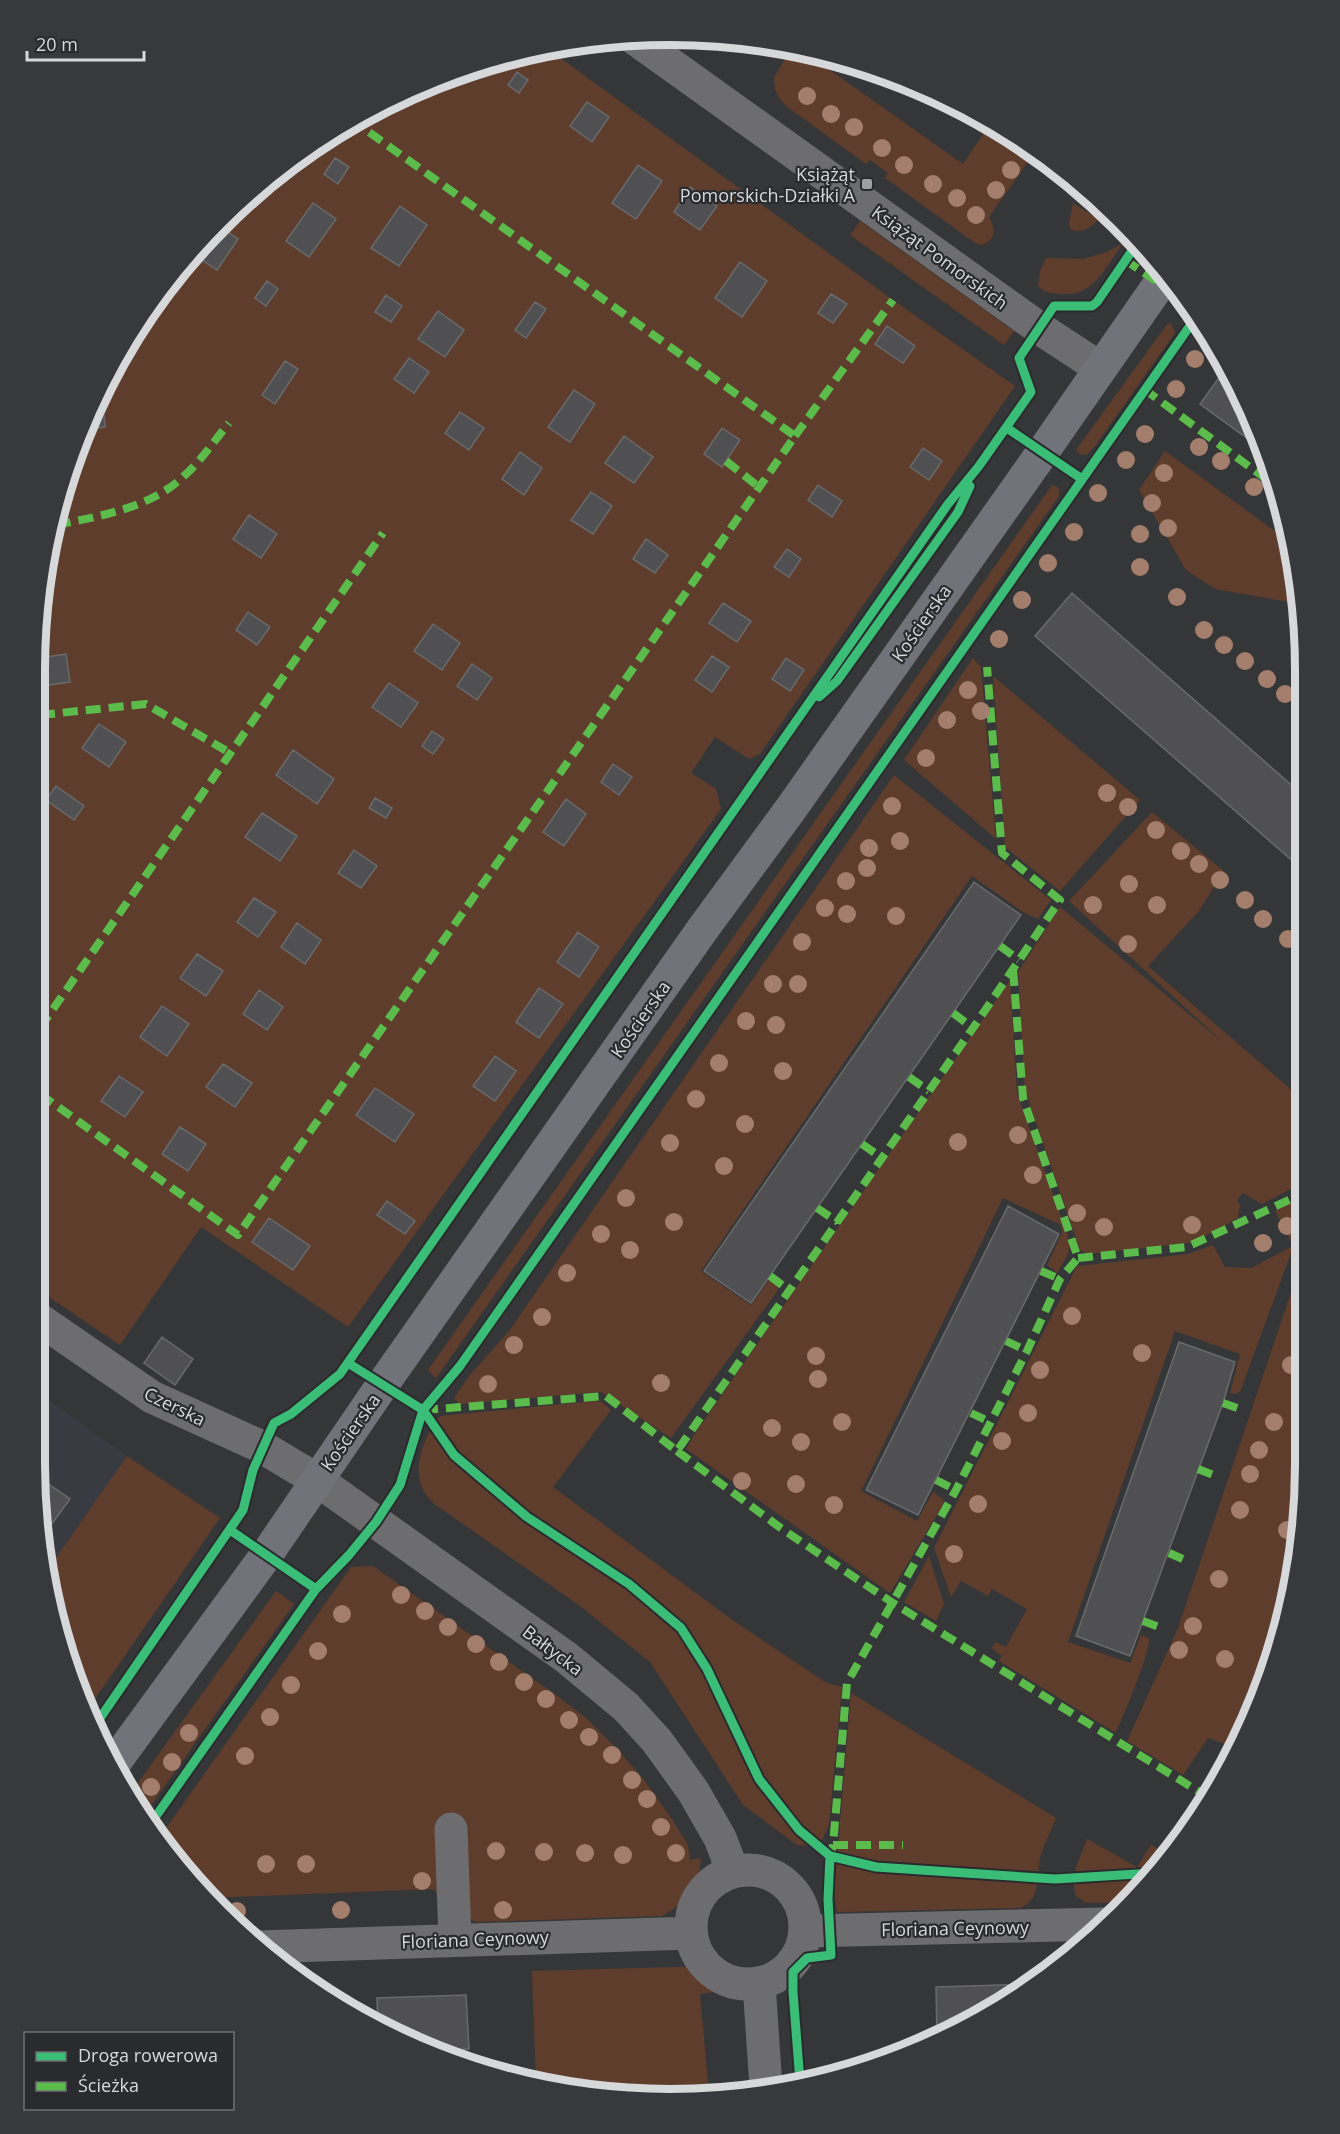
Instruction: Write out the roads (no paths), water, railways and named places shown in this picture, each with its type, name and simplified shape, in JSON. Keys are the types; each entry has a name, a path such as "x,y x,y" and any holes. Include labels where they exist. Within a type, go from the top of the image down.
{"main road":[{"name":"Kościerska","path":"119,1757 267,1554 695,940 790,810 1160,283"}],"street":[{"name":"Książąt Pomorskich","path":"645,46 1039,328 1101,368"},
{"name":"Czerska","path":"45,1323 152,1397 262,1447 317,1480"},
{"name":"Bałtycka","path":"317,1480 567,1658 626,1707 657,1741 693,1791 720,1838 733,1872"},
{"path":"451,1829 455,1939"},
{"path":"750,1870 768,1874 784,1883 796,1896 803,1912 805,1930 802,1948 791,1965 777,1977 759,1984 740,1984 722,1978 714,1972 696,1951 691,1933 693,1913 701,1895 715,1881 733,1872 750,1870"},
{"name":"Floriana Ceynowy","path":"805,1930 1092,1924"},
{"name":"Floriana Ceynowy","path":"273,1946 691,1933"},
{"path":"759,1984 766,2082"}],"place":[{"name":"Książąt Pomorskich-Działki A","path":"867,184"}]}
